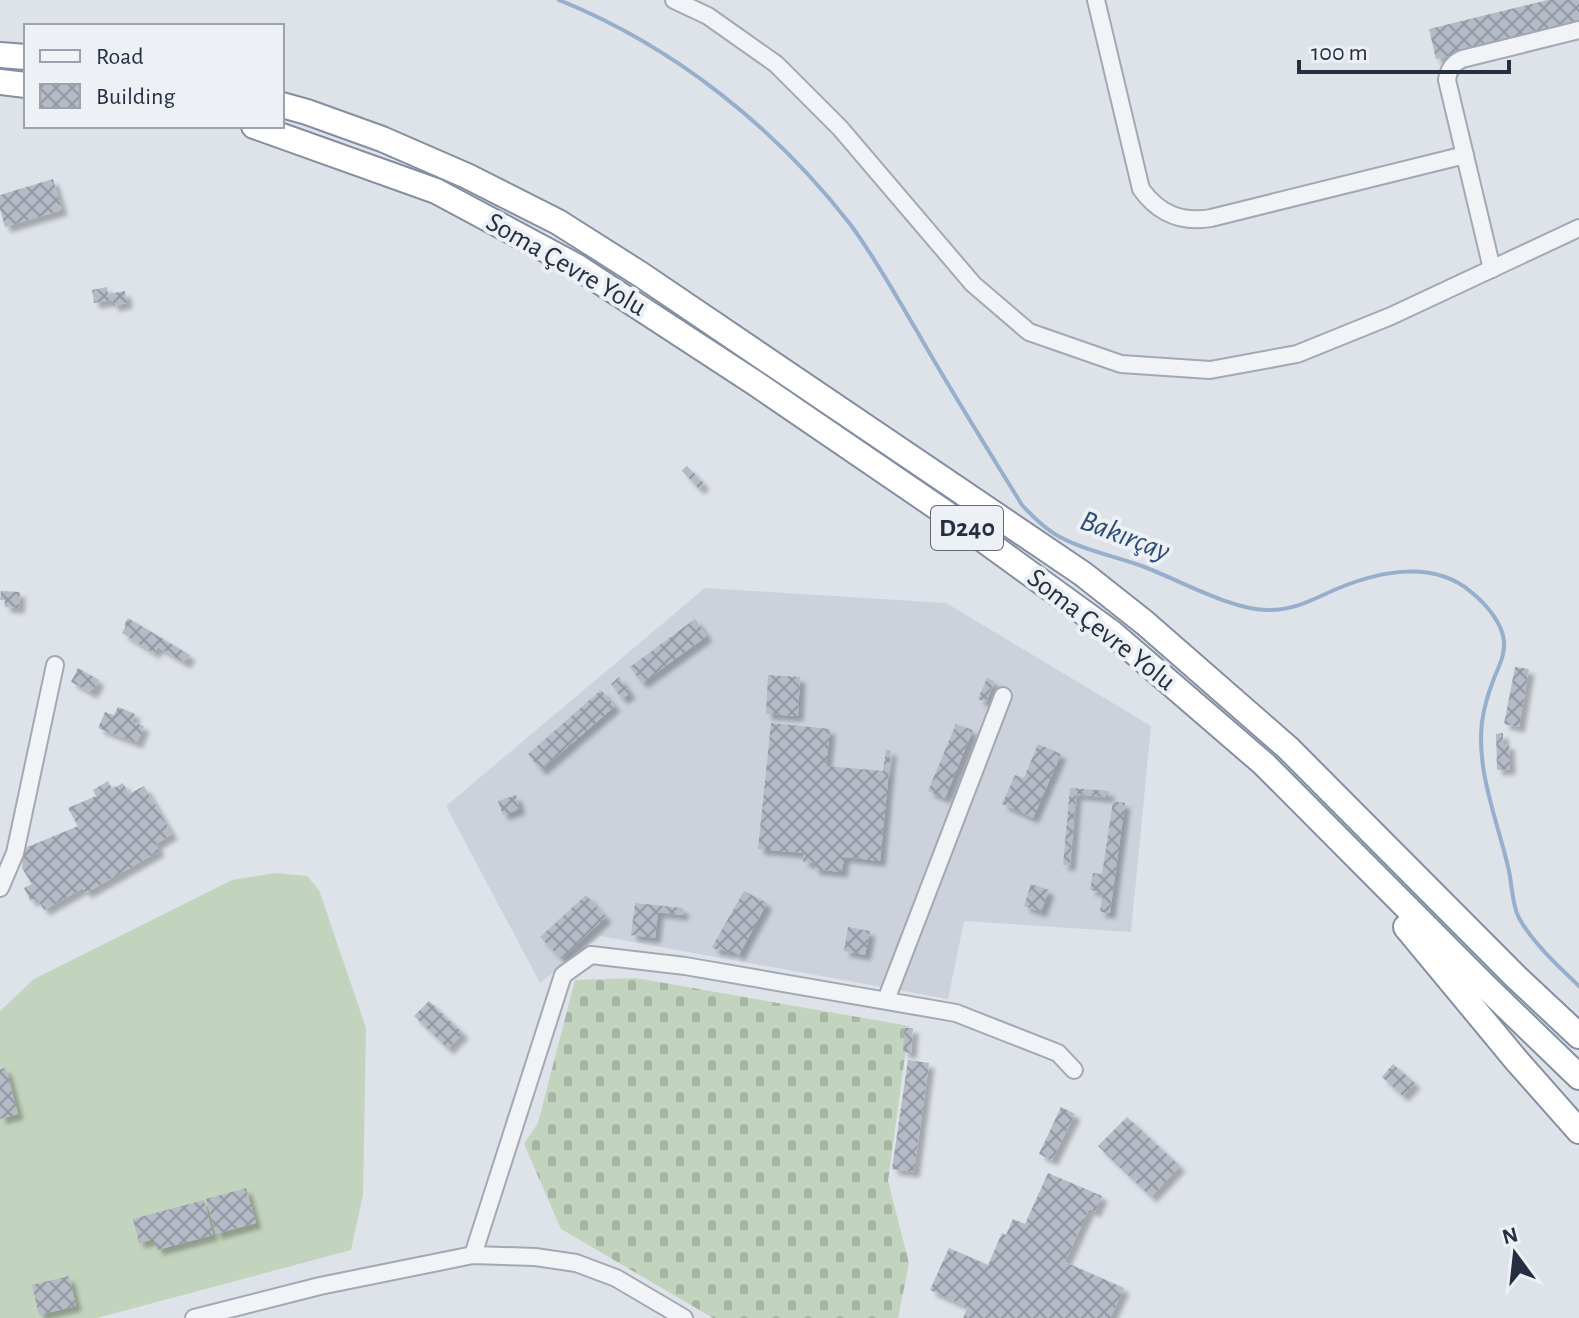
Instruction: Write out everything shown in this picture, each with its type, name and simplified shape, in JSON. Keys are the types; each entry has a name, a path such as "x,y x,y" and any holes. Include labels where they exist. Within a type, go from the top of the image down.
{"highway":[{"path":"0,55 24,57"},
{"path":"0,82 24,85"},
{"name":"Soma Çevre Yolu","path":"284,106 382,139 467,176 558,222 640,274 1083,574 1156,632 1288,748 1579,1036"},
{"name":"Soma Çevre Yolu","path":"260,128 436,191 576,266 963,525 1112,633 1264,764 1579,1077"},
{"path":"1356,857 1400,920 1579,1131"},
{"path":"1397,858 1447,895 1579,1014"}],"street":[{"path":"674,0 708,16 776,64 840,128 973,284 1029,332 1121,364 1210,370 1297,354 1391,316 1579,228"},
{"path":"1096,0 1141,189 1152,203 1168,214 1188,220 1211,218 1465,155"},
{"path":"1492,269 1447,80 1450,71 1462,59 1579,30"},
{"path":"0,888 15,853 55,665"},
{"path":"886,1000 1003,696"},
{"path":"473,1255 563,975 591,955 685,966 956,1013 1058,1053 1074,1070"},
{"path":"194,1318 320,1286 473,1255 535,1257 576,1263 616,1278 684,1318"}],"shaded area":[{"path":"705,588 946,603 1151,726 1131,932 964,921 948,999 600,936 540,983 446,806"}],"green space":[{"path":"275,873 307,876 319,890 366,1028 363,1195 351,1250 97,1318 0,1318 0,1011 34,979 232,880"},
{"path":"636,978 909,1026 888,1181 909,1263 898,1318 713,1318 561,1229 524,1144 538,1123 575,980"}],"building":[{"path":"1548,0 1579,0 1579,25 1436,59 1429,29"},
{"path":"53,179 62,210 5,227 0,195"},
{"path":"107,287 108,294 125,291 127,303 113,306 112,300 94,303 92,290"},
{"path":"687,466 704,484 699,489 682,471"},
{"path":"1,591 20,592 19,608 5,607 5,600 0,600"},
{"path":"128,618 190,655 185,663 158,647 154,653 122,633"},
{"path":"695,619 707,636 642,683 630,667"},
{"path":"1515,667 1529,669 1519,727 1504,724"},
{"path":"78,668 99,680 92,693 71,682"},
{"path":"768,675 800,677 798,716 766,714"},
{"path":"619,677 630,693 622,699 611,684"},
{"path":"987,678 994,681 986,702 978,699"},
{"path":"601,690 615,706 541,770 528,754"},
{"path":"118,707 135,714 132,722 144,726 137,743 98,728 105,712 114,715"},
{"path":"771,723 830,729 826,766 883,771 886,750 891,750 880,861 844,857 842,872 813,869 814,863 803,862 804,853 758,849"},
{"path":"956,724 973,730 945,798 928,791"},
{"path":"1503,733 1503,744 1509,744 1510,769 1497,770 1496,734"},
{"path":"1038,744 1061,754 1033,818 1002,804 1015,775 1024,778"},
{"path":"108,781 112,789 123,783 129,794 144,786 172,834 156,844 159,851 86,893 83,888 44,910 37,898 31,901 24,888 32,884 22,868 23,849 78,826 68,808 96,796 93,790"},
{"path":"1070,788 1109,791 1108,797 1076,794 1070,865 1063,865"},
{"path":"516,795 520,809 503,815 498,801"},
{"path":"1113,801 1125,803 1110,913 1100,912 1103,892 1090,890 1093,873 1102,874"},
{"path":"1031,884 1049,890 1041,912 1024,906"},
{"path":"744,891 767,903 739,955 730,950 729,953 719,951 712,947"},
{"path":"586,895 606,917 561,959 540,937"},
{"path":"635,903 683,908 683,915 658,912 655,938 631,935"},
{"path":"848,927 870,931 865,955 844,951"},
{"path":"429,1001 463,1033 448,1049 414,1016"},
{"path":"905,1028 913,1028 911,1053 903,1052"},
{"path":"908,1060 929,1063 914,1172 892,1169"},
{"path":"1393,1064 1415,1083 1403,1096 1382,1077"},
{"path":"6,1068 18,1114 0,1119 0,1069"},
{"path":"1061,1107 1075,1114 1052,1160 1039,1154"},
{"path":"1127,1117 1180,1166 1151,1197 1098,1146"},
{"path":"1048,1173 1102,1196 1095,1212 1089,1209 1065,1262 1124,1288 1110,1318 963,1318 968,1307 930,1290 949,1248 988,1265 1002,1233 1006,1235 1013,1219 1025,1224"},
{"path":"246,1188 256,1223 216,1234 206,1199"},
{"path":"204,1200 213,1235 157,1250 154,1239 139,1243 133,1219"},
{"path":"69,1276 76,1306 39,1315 32,1285"}],"waterway":[{"name":"Bakırçay","path":"559,0 642,41 719,93 755,123 821,188 877,264 1022,505 1052,533 1222,600 1255,609 1288,608 1355,582 1406,572 1441,575 1456,582 1482,602 1496,620 1504,641 1502,657 1485,706 1481,741 1485,778 1515,907 1531,936 1579,986"}]}
